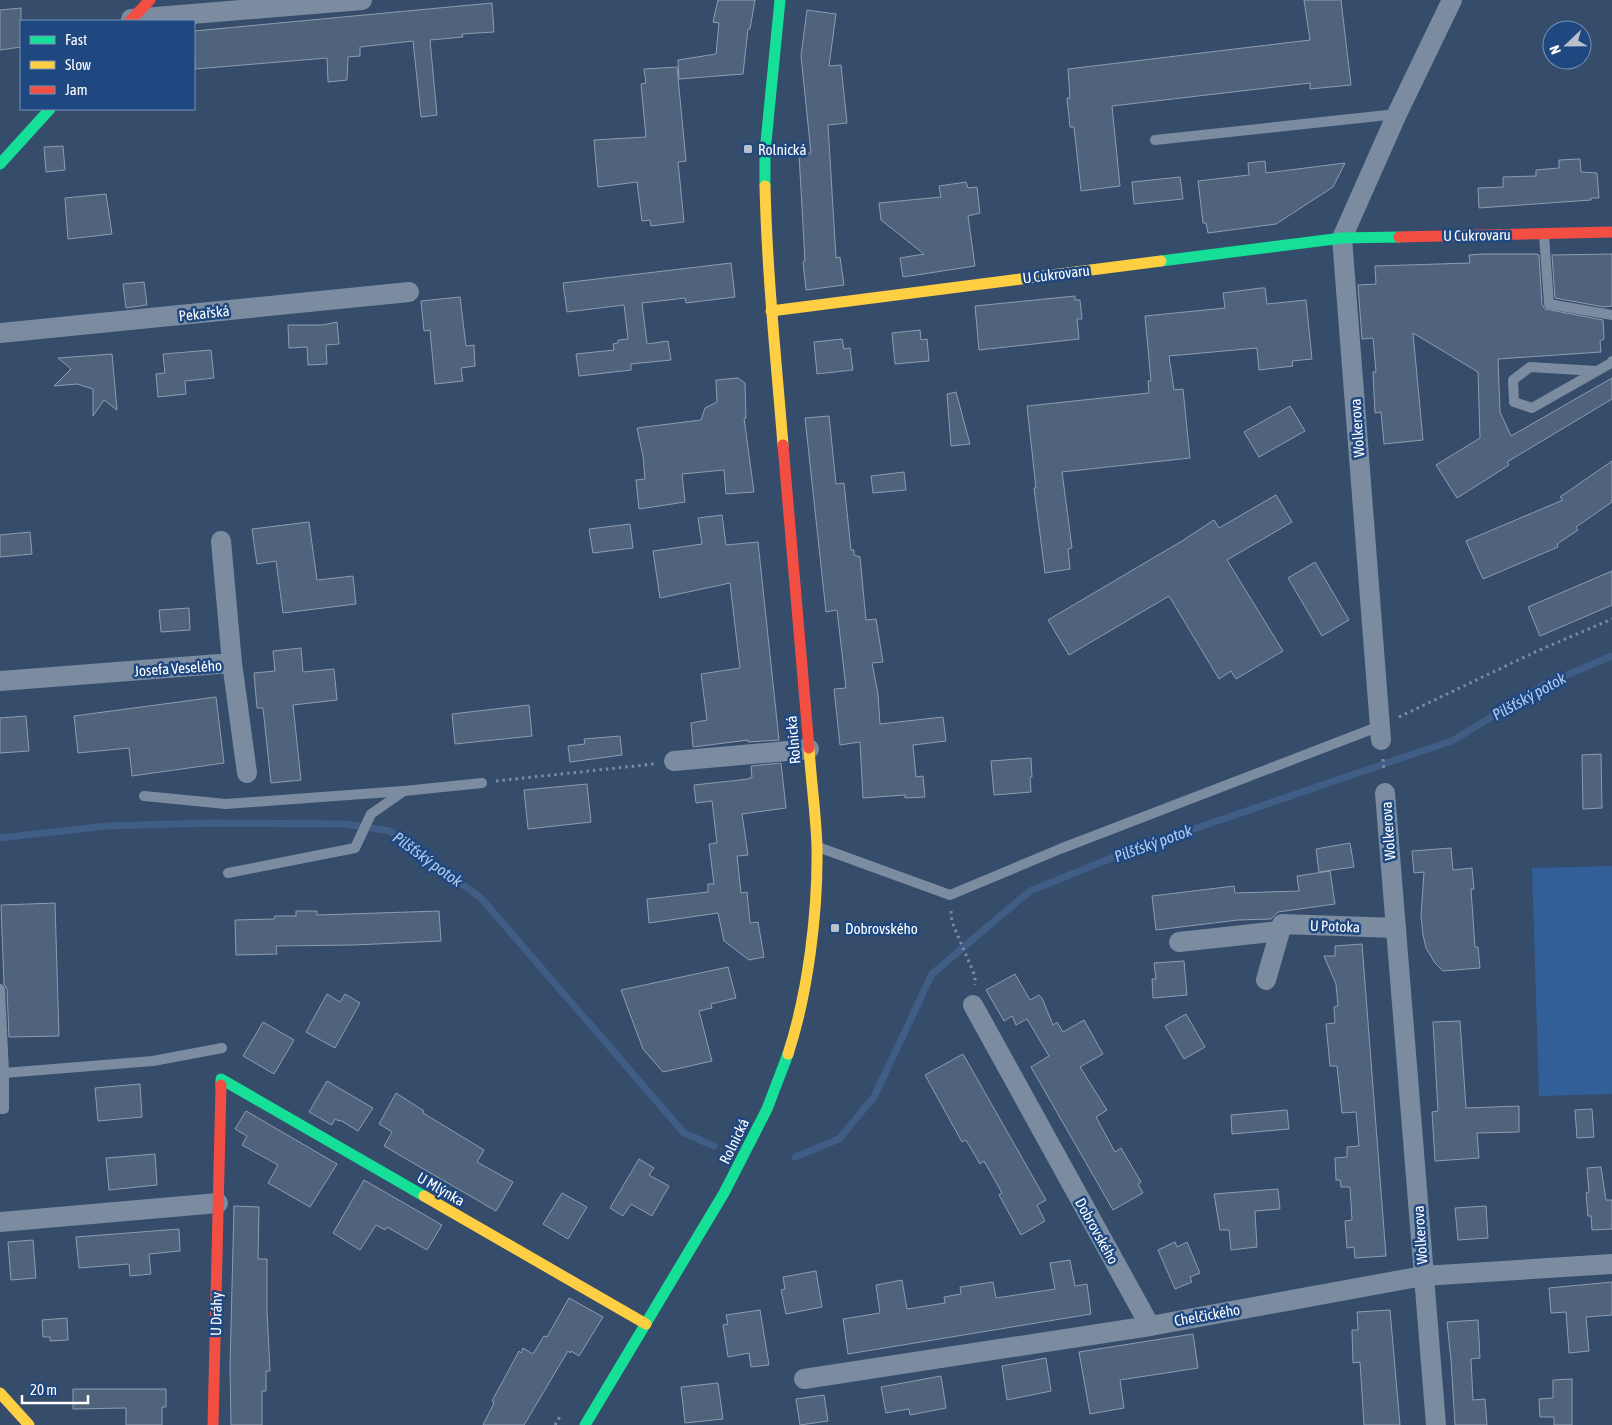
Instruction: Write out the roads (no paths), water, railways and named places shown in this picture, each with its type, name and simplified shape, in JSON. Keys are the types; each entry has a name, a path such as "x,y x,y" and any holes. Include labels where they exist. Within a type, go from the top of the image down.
{"street":[{"path":"130,20 150,0"},
{"path":"130,20 362,0"},
{"name":"Rolnická","path":"585,1425 694,1246 743,1159 778,1080 791,1043 807,979 815,913 817,847 771,311 766,232 765,152 780,0"},
{"path":"1342,238 1397,114 1452,0"},
{"path":"0,164 49,110"},
{"name":"U Cukrovaru","path":"771,311 1342,238 1612,232"},
{"name":"Wolkerova","path":"1342,238 1381,733"},
{"name":"Pekařská","path":"0,334 409,292"},
{"name":"Josefa Veselého","path":"0,681 232,663 221,540"},
{"path":"232,663 247,773"},
{"path":"674,761 809,749"},
{"name":"Wolkerova","path":"1386,793 1436,1425"},
{"name":"U Potoka","path":"1179,942 1280,931 1282,924 1396,928"},
{"path":"1266,980 1280,931"},
{"name":"Dobrovského","path":"973,1006 1150,1326"},
{"name":"U Mlýnka","path":"221,1079 646,1324"},
{"name":"U Dráhy","path":"213,1425 221,1079"},
{"path":"0,1222 218,1204"},
{"name":"Chelčického","path":"804,1379 1150,1326 1423,1276 1612,1264"},
{"path":"0,1393 29,1425"}],"lane":[{"path":"1155,140 1397,114"},
{"path":"1544,234 1549,304 1612,315"},
{"path":"1596,372 1530,367 1513,380 1514,402 1532,408 1596,372 1612,361"},
{"path":"817,847 950,895 1060,849 1381,733"},
{"path":"144,796 226,804 404,791 482,783"},
{"path":"228,872 355,848 371,814 404,791"},
{"path":"0,989 4,1073 4,1109 0,1109"},
{"path":"4,1073 153,1061 222,1048"}],"waterway":[{"name":"Pilšťský potok","path":"795,1157 839,1139 874,1097 932,974 1030,891 1124,853 1454,740 1543,685 1612,656"},
{"name":"Pilšťský potok","path":"0,838 107,826 212,823 345,824 390,831 481,898 684,1133 714,1146"}],"place":[{"name":"Rolnická","path":"748,149"},
{"name":"Dobrovského","path":"835,928"}]}
